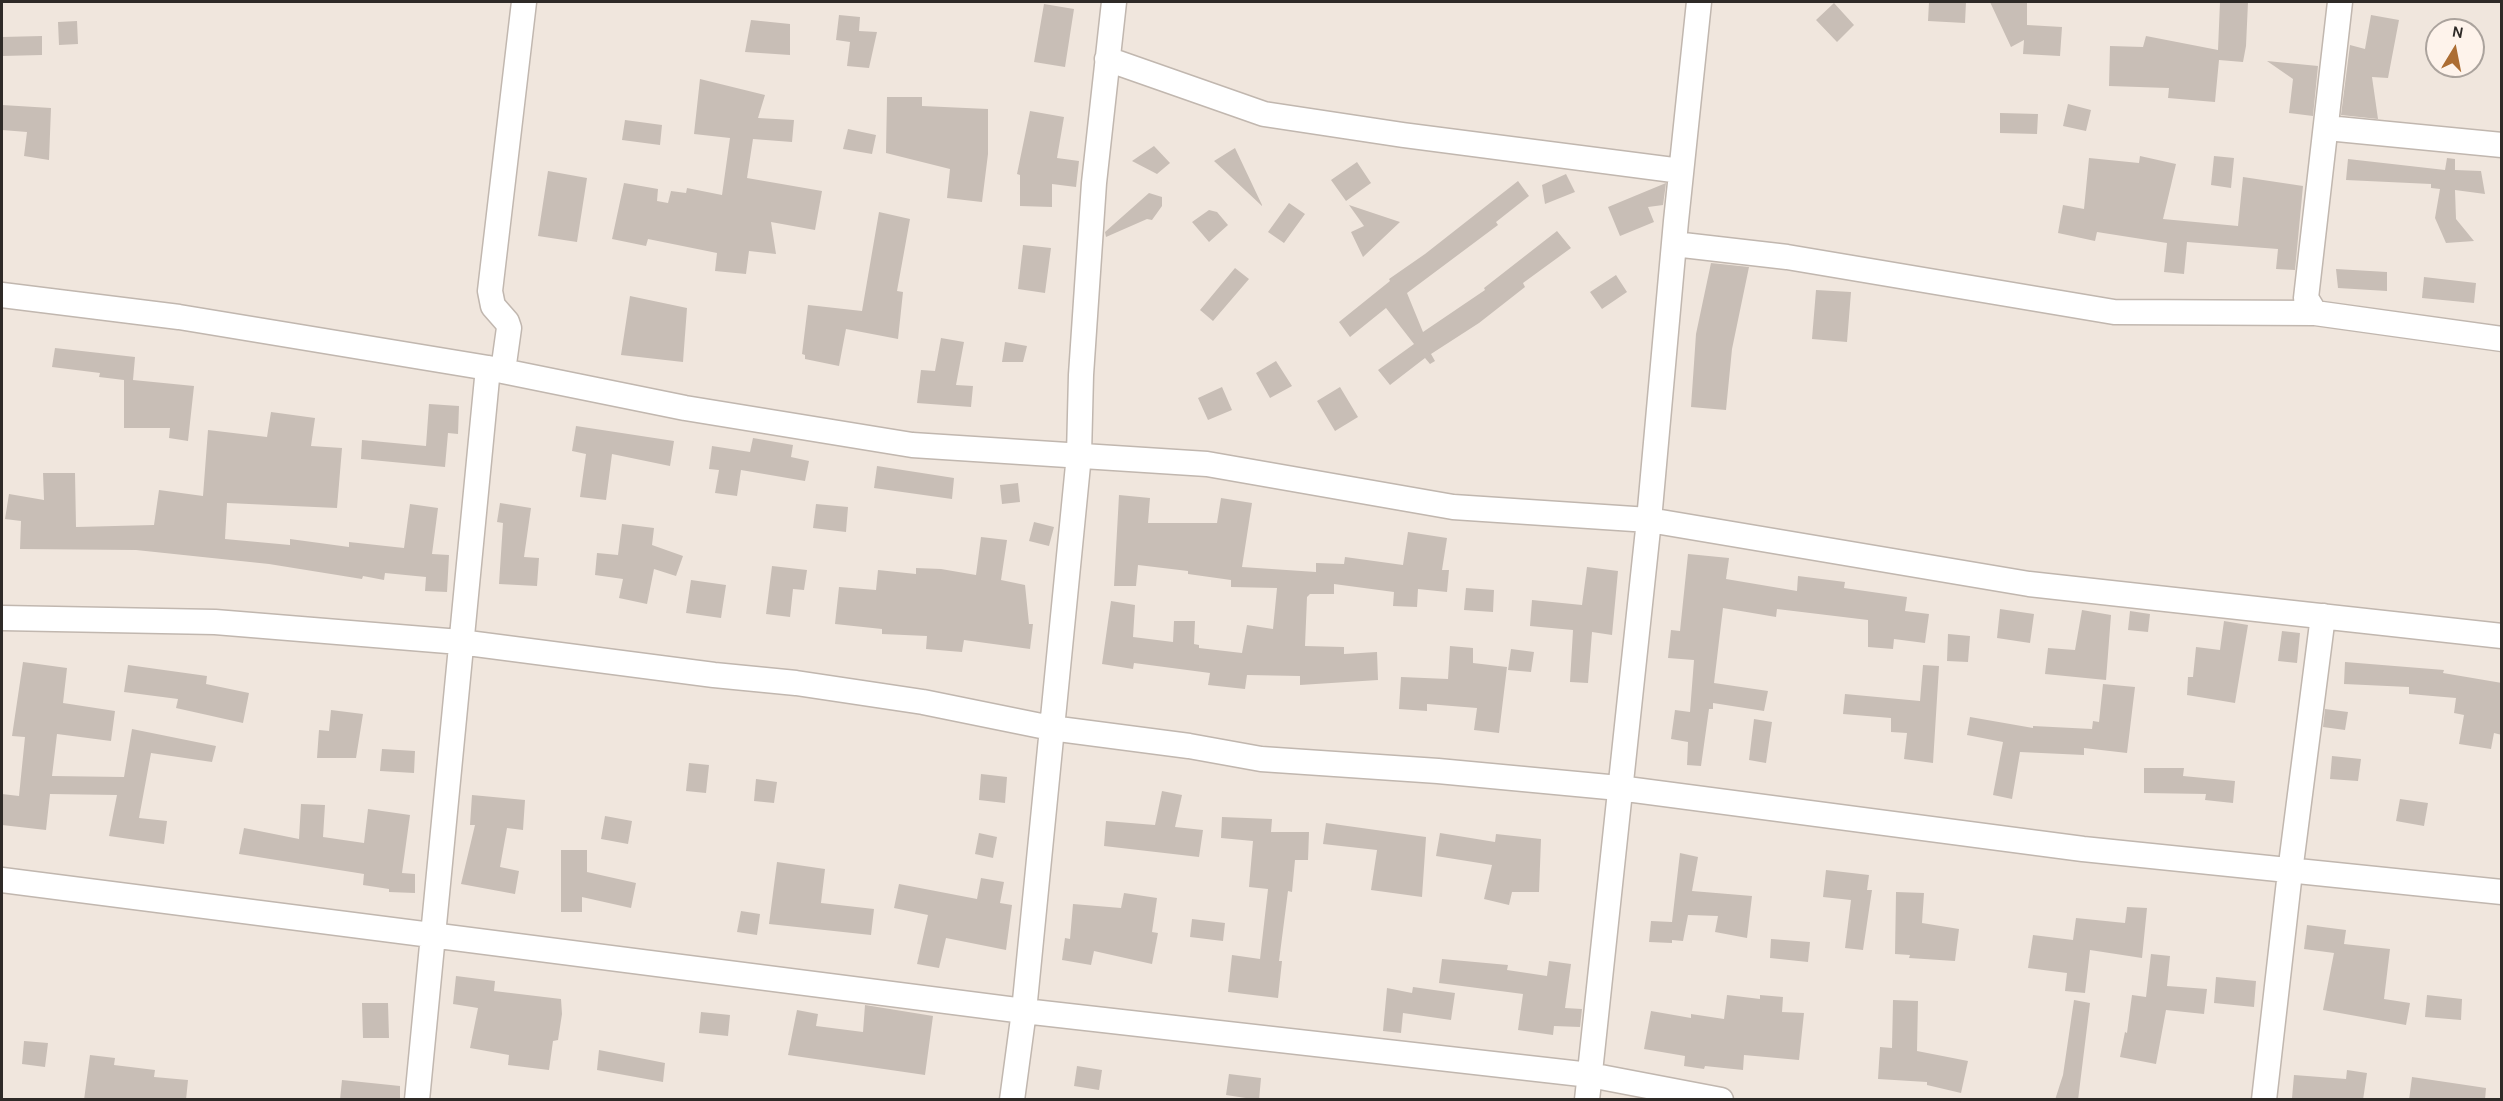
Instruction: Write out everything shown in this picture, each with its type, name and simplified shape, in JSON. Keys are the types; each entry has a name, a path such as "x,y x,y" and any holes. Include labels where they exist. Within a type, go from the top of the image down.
{"street":[{"path":"417,1100 460,642 496,370 509,328 507,321 493,306 490,291 524,2"},
{"path":"1011,1100 1024,1011 1079,455 1081,375 1094,183 1114,2"},
{"path":"1587,1100 1649,520 1699,2"},
{"path":"2314,313 2307,298 2340,2"},
{"path":"1107,59 1264,114 1403,135 1681,171"},
{"path":"2327,128 2502,145"},
{"path":"1674,244 1787,257 2114,312 2314,313 2502,339"},
{"path":"2,295 179,317 496,370 836,434 912,445 1207,464 1453,507 1649,520 2029,584 2502,636"},
{"path":"2264,1100 2323,616"},
{"path":"2,618 215,621 460,642 714,675 796,683 923,702 1051,728 1189,746 1260,759 1619,788 2083,849 2502,892"},
{"path":"2,880 1024,1011 1590,1075 1721,1100"}],"building":[{"path":"1929,2 1966,2 1965,23 1928,21"},
{"path":"1990,2 2027,2 2027,25 2062,27 2060,56 2023,54 2024,40 2011,47"},
{"path":"2220,2 2248,2 2246,46 2243,62 2219,60 2215,102 2168,98 2169,88 2109,86 2110,46 2143,47 2146,36 2218,50"},
{"path":"1834,3 1854,25 1837,42 1816,20"},
{"path":"1044,4 1074,9 1065,67 1034,62"},
{"path":"839,15 860,17 859,31 877,32 869,68 847,66 850,42 836,40"},
{"path":"2371,15 2399,20 2388,78 2372,77 2378,119 2341,115 2350,45 2365,49"},
{"path":"751,20 790,24 790,55 745,52"},
{"path":"77,21 78,44 59,45 58,22"},
{"path":"42,36 42,55 2,56 2,37"},
{"path":"2267,61 2318,66 2313,116 2289,113 2293,79"},
{"path":"700,79 765,95 758,118 794,120 792,142 753,139 747,178 822,191 815,230 771,222 776,254 749,251 746,274 715,271 717,253 648,239 646,246 612,239 624,183 658,189 657,201 668,203 671,191 686,193 687,188 722,195 730,138 694,134"},
{"path":"887,97 922,97 922,106 988,109 988,154 982,202 947,198 950,169 886,153"},
{"path":"2068,104 2091,110 2086,131 2063,126"},
{"path":"2,105 51,108 49,160 24,156 27,132 2,130"},
{"path":"1030,111 1064,117 1057,158 1079,161 1076,187 1052,184 1052,207 1020,206 1020,175 1017,174"},
{"path":"2000,113 2038,114 2037,134 2000,133"},
{"path":"625,120 662,125 660,145 622,140"},
{"path":"848,129 876,135 872,154 843,149"},
{"path":"1154,146 1170,163 1157,174 1132,161"},
{"path":"1235,148 1262,205 1262,206 1214,161"},
{"path":"2140,156 2176,164 2163,219 2238,226 2243,177 2303,186 2295,270 2276,269 2278,249 2187,242 2184,274 2164,272 2167,243 2097,232 2095,241 2058,233 2063,205 2084,209 2089,158 2139,163"},
{"path":"2214,156 2234,158 2231,188 2211,185"},
{"path":"2447,158 2455,159 2455,170 2481,171 2485,194 2455,190 2456,219 2474,241 2446,243 2435,218 2440,189 2431,188 2431,184 2346,180 2348,159 2445,170"},
{"path":"1357,162 1371,183 1346,201 1331,180"},
{"path":"548,171 587,178 577,242 538,236"},
{"path":"1566,174 1575,192 1545,204 1542,185"},
{"path":"1518,181 1529,196 1496,222 1498,225 1407,293 1423,332 1485,290 1484,288 1557,231 1571,248 1523,283 1525,287 1479,323 1431,354 1435,361 1430,364 1425,358 1390,385 1378,370 1414,344 1386,308 1350,337 1339,322 1390,281 1389,279 1425,254"},
{"path":"1666,183 1663,205 1648,207 1654,222 1620,236 1608,207"},
{"path":"1149,193 1162,197 1162,206 1152,220 1147,219 1106,237 1105,232"},
{"path":"1289,203 1305,214 1284,243 1268,232"},
{"path":"1349,205 1400,222 1363,257 1351,232 1364,226"},
{"path":"1209,210 1217,212 1228,225 1209,242 1192,222"},
{"path":"879,212 910,219 897,291 903,292 898,339 846,329 839,366 805,359 805,355 802,354 808,305 862,311"},
{"path":"1023,245 1051,248 1045,293 1018,289"},
{"path":"1711,263 1749,267 1732,349 1726,410 1691,407 1696,334"},
{"path":"1235,268 1249,279 1213,321 1200,310"},
{"path":"2336,269 2387,272 2387,291 2338,288"},
{"path":"1616,275 1627,292 1602,309 1590,292"},
{"path":"2424,277 2476,283 2474,303 2422,298"},
{"path":"1816,290 1851,292 1847,342 1812,339"},
{"path":"630,296 687,308 683,362 621,355"},
{"path":"941,338 964,342 956,385 973,386 971,407 917,403 921,370 935,371"},
{"path":"1005,342 1027,346 1023,362 1002,362"},
{"path":"55,348 135,357 133,380 194,386 188,441 169,438 170,428 124,428 124,380 99,377 100,373 52,367"},
{"path":"1276,361 1292,386 1270,398 1256,373"},
{"path":"1222,387 1232,410 1208,420 1198,398"},
{"path":"1340,387 1358,417 1335,431 1317,401"},
{"path":"429,404 459,406 458,434 448,433 445,467 361,459 362,440 426,446"},
{"path":"271,412 315,418 311,446 342,448 337,508 227,503 225,539 290,545 290,539 349,547 349,542 404,548 410,504 438,508 432,554 449,555 447,592 425,591 426,577 385,573 384,580 363,576 362,579 269,564 136,550 20,549 21,521 5,519 9,494 44,500 43,473 75,473 76,527 154,525 159,490 203,496 208,430 267,437"},
{"path":"576,426 674,441 670,466 612,454 606,500 580,497 586,454 572,451"},
{"path":"753,438 793,445 791,457 809,461 805,481 741,470 737,496 715,493 719,470 709,469 712,446 750,452"},
{"path":"877,466 954,478 952,499 874,488"},
{"path":"1018,483 1020,502 1002,504 1000,485"},
{"path":"1119,495 1150,498 1148,523 1217,523 1221,498 1252,503 1242,567 1316,572 1316,563 1344,564 1345,557 1403,565 1408,532 1447,538 1442,570 1449,570 1447,592 1418,589 1417,607 1393,606 1394,592 1334,584 1334,594 1310,594 1307,597 1305,646 1344,647 1344,654 1377,652 1378,680 1300,685 1300,676 1247,675 1245,689 1208,685 1210,673 1134,663 1133,669 1102,664 1111,601 1135,605 1133,637 1173,642 1174,621 1195,621 1194,644 1199,645 1199,648 1242,653 1247,625 1273,629 1277,588 1231,587 1231,580 1188,574 1188,571 1138,565 1136,586 1114,586"},
{"path":"500,503 531,508 524,557 539,558 537,586 499,584 503,523 497,522"},
{"path":"816,504 848,507 846,532 813,528"},
{"path":"1034,522 1054,527 1049,546 1029,541"},
{"path":"622,524 654,528 652,545 683,556 676,576 654,569 647,604 619,598 623,579 595,575 597,553 618,555"},
{"path":"981,537 1007,540 1001,580 1025,585 1029,624 1033,624 1030,649 964,640 962,652 926,649 927,636 882,634 882,629 835,624 839,587 876,590 878,570 916,574 916,568 941,569 976,575"},
{"path":"1688,554 1729,558 1726,579 1797,591 1798,576 1845,582 1844,588 1907,597 1905,611 1929,614 1925,643 1894,639 1893,649 1868,647 1868,620 1777,609 1776,617 1723,608 1714,683 1768,691 1764,711 1713,703 1713,709 1709,709 1701,766 1687,765 1688,742 1671,739 1675,710 1690,712 1694,660 1668,658 1671,630 1680,631"},
{"path":"772,566 807,570 804,590 793,589 790,617 766,614"},
{"path":"1587,567 1618,571 1612,635 1592,632 1588,683 1570,682 1573,630 1530,626 1532,600 1582,605"},
{"path":"691,580 726,585 721,618 686,613"},
{"path":"1466,588 1494,590 1493,612 1464,610"},
{"path":"2000,609 2034,614 2030,643 1997,638"},
{"path":"2082,610 2111,615 2106,680 2045,674 2048,648 2075,650"},
{"path":"2130,611 2150,614 2148,632 2128,630"},
{"path":"2224,621 2248,625 2235,703 2187,695 2188,677 2193,677 2196,647 2220,650"},
{"path":"2282,631 2300,633 2297,663 2278,661"},
{"path":"1948,634 1970,636 1968,662 1947,661"},
{"path":"1450,646 1473,648 1473,663 1507,667 1499,733 1474,730 1477,708 1427,704 1427,711 1399,709 1401,677 1448,679"},
{"path":"1511,649 1534,652 1531,672 1508,670"},
{"path":"23,662 67,668 63,703 115,711 111,741 57,734 52,776 124,777 132,729 216,746 212,762 151,753 139,818 167,821 164,844 109,836 117,795 50,794 46,830 2,825 2,794 19,796 25,737 12,736"},
{"path":"2345,662 2444,670 2443,673 2502,683 2502,735 2494,733 2491,749 2459,744 2464,715 2454,713 2456,698 2409,694 2409,687 2344,684"},
{"path":"128,665 207,676 206,684 249,693 243,723 176,708 178,699 124,692"},
{"path":"1923,665 1939,666 1933,763 1904,759 1907,733 1891,732 1891,718 1843,714 1845,694 1920,701"},
{"path":"2103,684 2135,687 2127,753 2084,748 2084,755 2020,752 2012,799 1993,795 2003,742 1967,735 1970,717 2033,728 2033,726 2092,729 2093,721 2099,722"},
{"path":"2325,709 2348,712 2345,730 2323,727"},
{"path":"331,710 363,714 356,758 317,758 319,730 329,731"},
{"path":"1754,719 1772,722 1766,763 1749,760"},
{"path":"382,749 415,751 414,773 380,771"},
{"path":"2332,756 2361,759 2358,781 2330,779"},
{"path":"689,763 709,765 706,793 686,791"},
{"path":"2144,768 2184,768 2183,776 2235,781 2233,803 2205,800 2206,794 2144,793"},
{"path":"981,774 1007,777 1005,803 979,800"},
{"path":"756,779 777,782 774,803 754,801"},
{"path":"1162,791 1182,795 1175,827 1203,830 1199,857 1104,846 1106,821 1155,825"},
{"path":"472,795 525,800 523,830 507,828 500,867 519,871 515,894 461,884 475,825 470,825"},
{"path":"2400,799 2428,803 2424,826 2396,821"},
{"path":"301,804 325,805 323,837 364,843 368,809 410,815 402,873 415,874 415,893 389,892 389,889 363,885 364,874 239,854 244,828 299,839"},
{"path":"605,816 632,821 628,844 601,839"},
{"path":"1222,817 1272,819 1271,832 1309,832 1308,860 1295,860 1292,892 1288,891 1279,961 1282,961 1278,998 1228,992 1232,955 1260,959 1268,889 1249,887 1253,841 1221,838"},
{"path":"1326,823 1426,837 1422,897 1371,890 1377,850 1323,844"},
{"path":"979,833 997,837 993,858 975,854"},
{"path":"1440,833 1495,842 1496,834 1541,839 1539,892 1512,892 1509,905 1484,899 1492,865 1436,856"},
{"path":"561,850 587,850 587,872 636,883 631,908 582,897 582,912 561,912"},
{"path":"1680,853 1698,857 1692,891 1752,896 1747,938 1715,932 1718,916 1688,915 1683,941 1649,942 1651,921 1672,922"},
{"path":"777,862 825,869 821,903 874,909 871,935 769,924"},
{"path":"1826,870 1869,875 1867,890 1872,890 1863,950 1845,948 1851,900 1823,897"},
{"path":"981,878 1004,882 1000,903 1012,905 1006,950 946,938 939,968 917,964 928,915 894,908 899,884 977,899"},
{"path":"1896,892 1924,893 1922,923 1959,929 1955,961 1909,958 1910,955 1895,954"},
{"path":"1124,893 1157,898 1152,932 1158,933 1152,964 1094,951 1091,965 1062,960 1065,938 1070,939 1073,904 1121,908"},
{"path":"2127,907 2147,908 2142,958 2090,950 2085,993 2065,991 2067,973 2028,968 2033,935 2073,940 2076,918 2125,923"},
{"path":"741,911 760,914 757,935 737,932"},
{"path":"1192,919 1225,923 1223,941 1190,937"},
{"path":"2307,925 2346,930 2344,944 2390,949 2384,999 2410,1003 2406,1025 2323,1010 2334,953 2304,949"},
{"path":"1771,939 1810,942 1808,962 1770,958"},
{"path":"2151,954 2170,956 2167,986 2207,989 2204,1014 2166,1010 2156,1064 2120,1057 2125,1032 2127,1033 2132,995 2146,997"},
{"path":"1442,959 1508,965 1507,970 1547,976 1549,961 1571,964 1565,1008 1582,1009 1580,1027 1554,1026 1553,1035 1518,1030 1523,994 1439,983"},
{"path":"456,976 495,981 494,991 561,999 562,1014 558,1040 553,1041 549,1070 508,1065 509,1055 470,1048 478,1008 453,1004"},
{"path":"2216,977 2256,981 2254,1007 2214,1003"},
{"path":"1413,987 1455,993 1451,1020 1403,1013 1401,1033 1383,1031 1387,988 1412,993"},
{"path":"1727,995 1760,999 1760,995 1783,997 1782,1012 1804,1013 1799,1060 1744,1055 1743,1070 1705,1066 1704,1069 1684,1066 1685,1056 1644,1049 1651,1011 1691,1018 1691,1014 1724,1019"},
{"path":"2427,995 2462,999 2461,1020 2425,1017"},
{"path":"1893,1000 1918,1001 1917,1051 1968,1061 1961,1093 1927,1085 1927,1082 1878,1079 1880,1047 1892,1048"},
{"path":"2074,1000 2090,1003 2078,1100 2055,1100 2063,1075"},
{"path":"362,1003 388,1003 389,1038 363,1038"},
{"path":"865,1005 933,1016 925,1075 788,1055 797,1010 818,1014 816,1026 863,1032"},
{"path":"701,1012 730,1015 728,1036 699,1033"},
{"path":"24,1041 48,1043 45,1067 22,1064"},
{"path":"599,1050 665,1063 663,1082 597,1070"},
{"path":"90,1055 115,1058 114,1065 155,1070 154,1077 188,1080 186,1100 84,1100"},
{"path":"1077,1066 1102,1070 1099,1090 1074,1086"},
{"path":"2347,1070 2367,1073 2363,1100 2292,1098 2294,1075 2346,1079"},
{"path":"1229,1074 1261,1078 1259,1100 1226,1095"},
{"path":"2412,1077 2486,1088 2485,1100 2409,1100"},
{"path":"342,1080 400,1086 400,1100 340,1100"}]}
